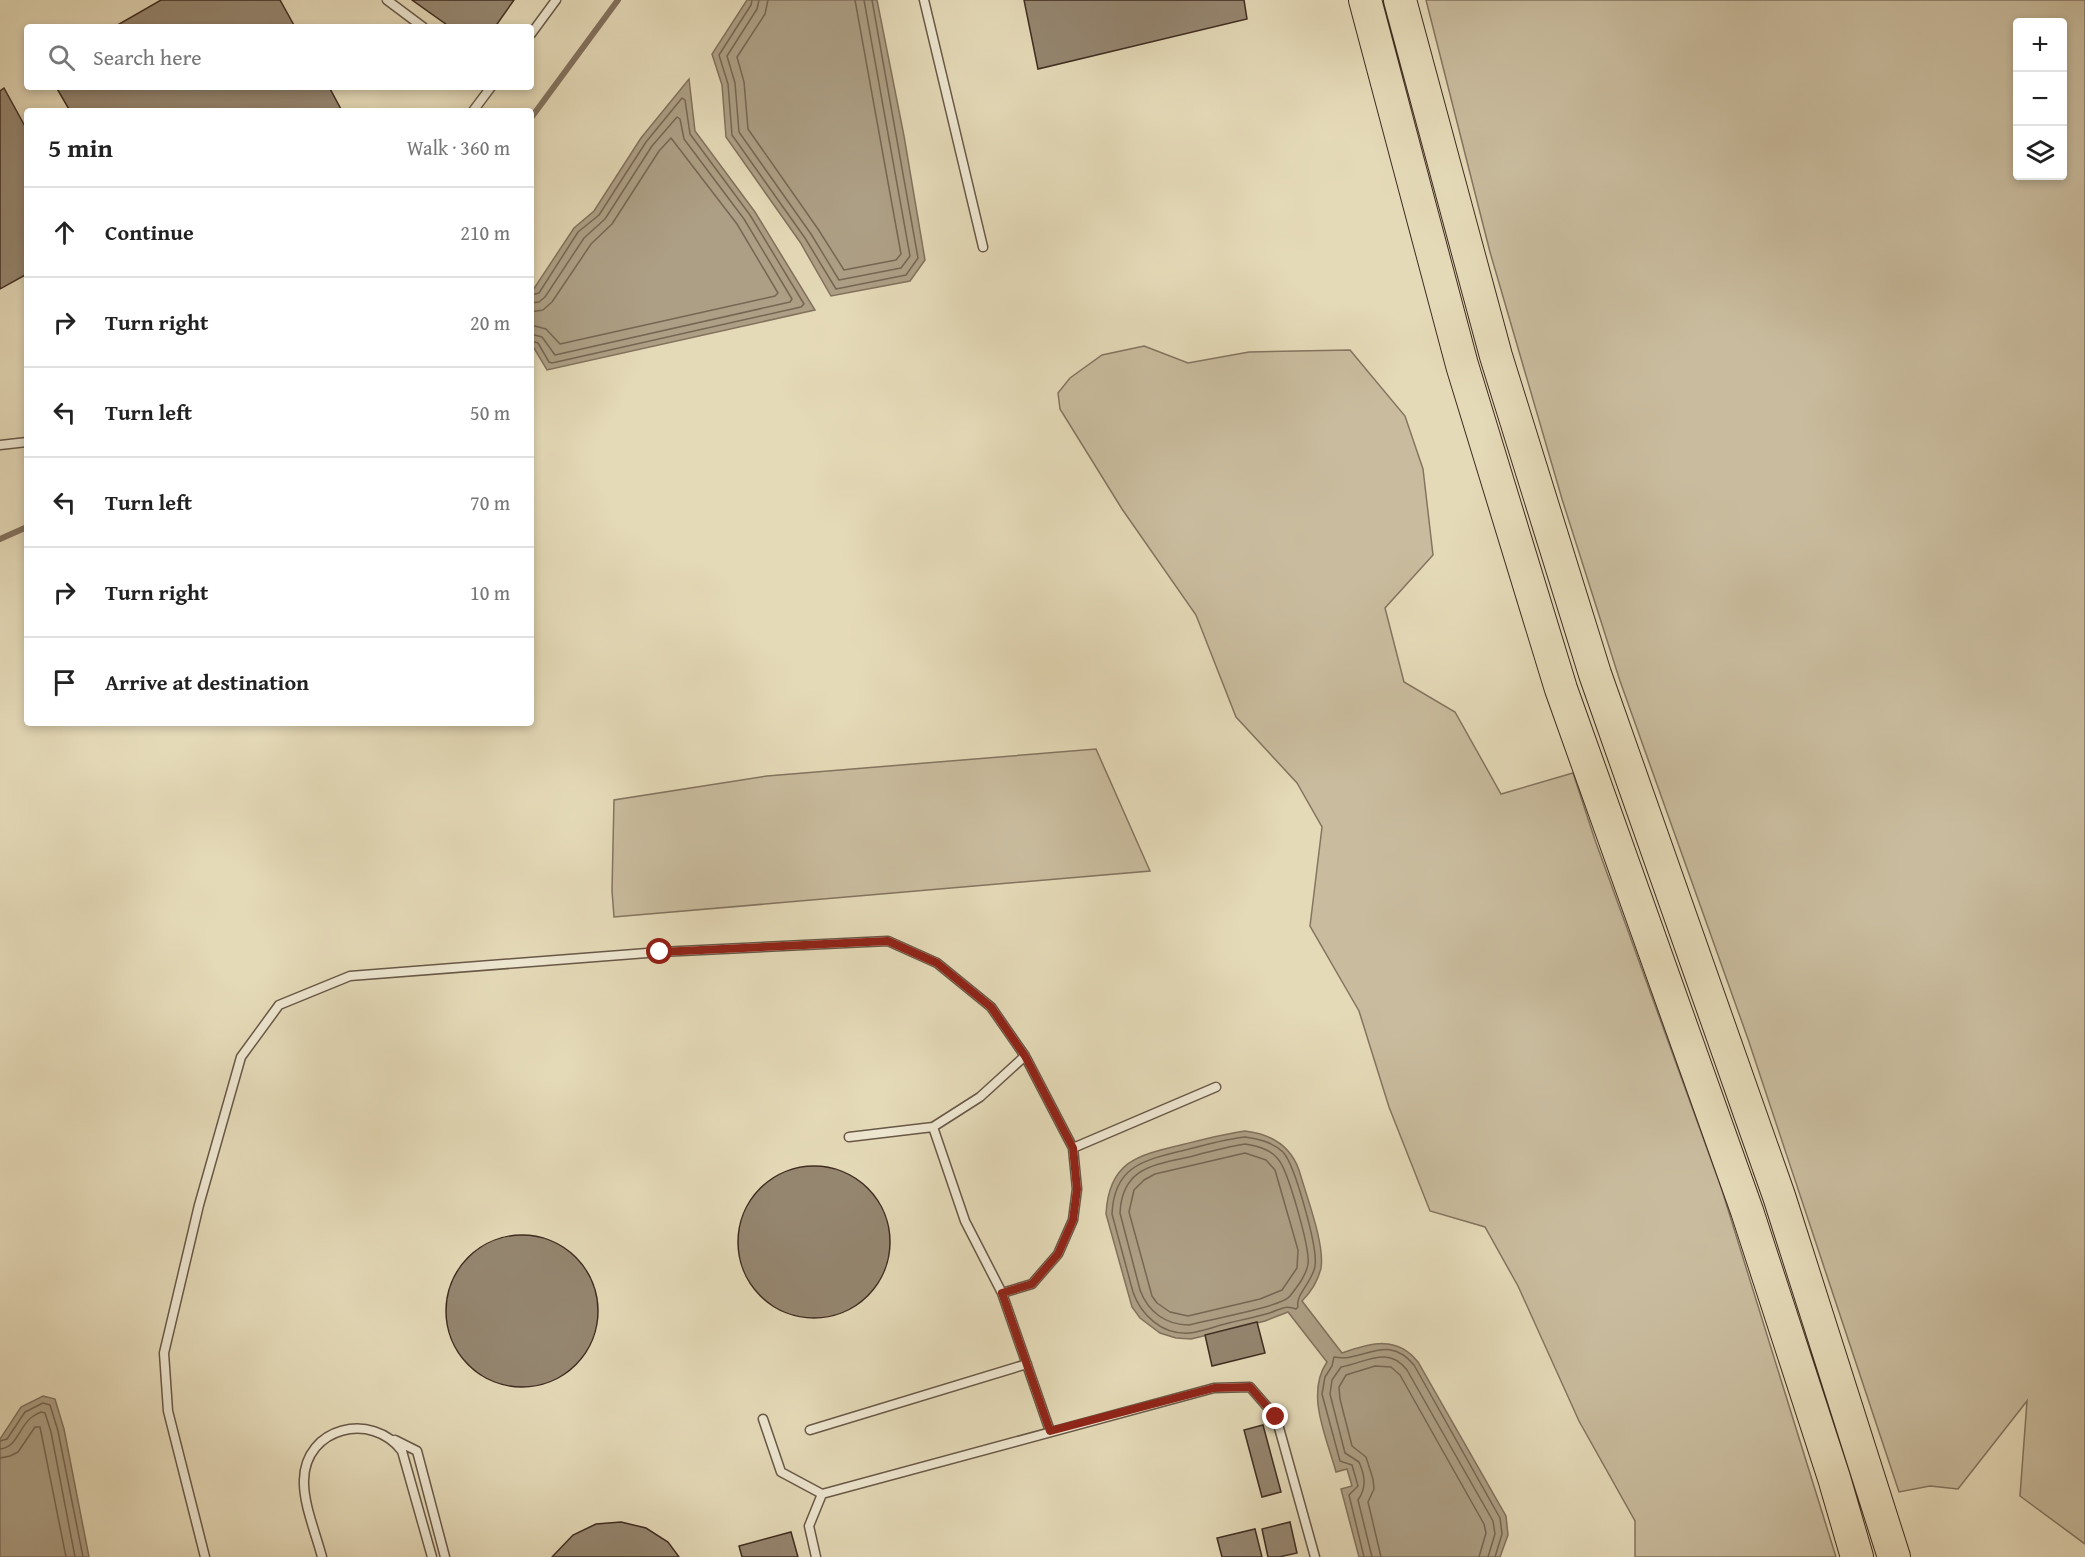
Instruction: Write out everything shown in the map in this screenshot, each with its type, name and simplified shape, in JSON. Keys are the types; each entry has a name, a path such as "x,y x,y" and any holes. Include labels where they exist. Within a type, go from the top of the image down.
{"highway":[{"path":"1365,0 1462,365 1561,689 1747,1212 1834,1478 1857,1557"},
{"path":"1400,0 1496,357 1595,674 1779,1196 1893,1557"}],"lane":[{"path":"387,0 419,24"},
{"path":"534,30 556,0"},
{"path":"924,0 983,246"},
{"path":"475,108 489,90"},
{"path":"0,445 24,442"},
{"path":"205,1557 168,1411 164,1353 199,1205 241,1057 279,1005 350,976 660,952 888,941 937,963 991,1007 1025,1056 1073,1148 1077,1189 1073,1220 1058,1254 1032,1284 1002,1293"},
{"path":"849,1137 933,1127 981,1097 1025,1056"},
{"path":"1073,1148 1216,1087"},
{"path":"933,1127 964,1221 1002,1293 1050,1431"},
{"path":"810,1430 1027,1364"},
{"path":"763,1419 781,1472 822,1494 1214,1388 1250,1387 1276,1417 1315,1557"},
{"path":"322,1557 303,1480 309,1456 325,1439 347,1429 368,1428 417,1451 445,1557"},
{"path":"387,1436 396,1442 402,1451 432,1557"},
{"path":"816,1557 809,1526 822,1494"}],"shaded area":[{"path":"1426,0 2085,0 2085,1544 2020,1496 2027,1401 1958,1489 1930,1486 1899,1492 1748,1039 1620,681 1562,499 1490,252"},
{"path":"1144,346 1188,363 1249,352 1350,350 1405,416 1423,469 1433,555 1385,608 1404,682 1455,712 1501,794 1573,773 1595,840 1721,1187 1836,1557 1635,1557 1635,1521 1579,1421 1518,1286 1485,1227 1430,1211 1389,1107 1359,1011 1310,926 1322,827 1297,783 1236,717 1196,615 1122,509 1060,409 1058,393 1070,378 1102,355"},
{"path":"1096,749 1150,871 614,917 612,891 614,800 767,776"}],"water":[{"path":"747,0 877,0 904,136 925,260 910,281 831,296 800,242 726,137 722,85 712,54"},
{"path":"689,79 695,131 755,212 815,310 547,370 534,348 534,288 574,228 594,211 641,138"},
{"path":"1245,1131 1271,1138 1285,1147 1299,1170 1318,1233 1321,1258 1321,1268 1316,1282 1302,1301 1342,1353 1373,1344 1392,1345 1410,1353 1418,1362 1506,1516 1508,1535 1500,1557 1359,1557 1341,1489 1352,1486 1347,1469 1336,1472 1320,1416 1318,1388 1327,1362 1288,1312 1265,1321 1191,1339 1176,1338 1160,1333 1140,1318 1132,1307 1106,1214 1108,1196 1120,1171 1129,1163 1154,1152"},
{"path":"43,1396 55,1399 64,1429 89,1557 0,1557 0,1439 21,1407"}],"building":[{"path":"161,0 280,0 293,24 119,24"},
{"path":"412,0 514,0 497,24 446,24"},
{"path":"1024,0 1244,0 1247,19 1038,69"},
{"path":"4,88 24,125 24,276 0,289 0,91"},
{"path":"58,90 331,90 340,108 68,108"},
{"path":"814,1166 843,1172 856,1179 867,1189 877,1200 884,1213 890,1242 884,1271 877,1284 867,1295 856,1305 843,1312 814,1318 785,1312 772,1305 761,1295 751,1284 744,1271 738,1242 744,1213 751,1200 761,1189 772,1179 785,1172"},
{"path":"522,1235 551,1241 564,1248 575,1258 585,1269 592,1282 598,1311 592,1340 585,1353 575,1364 564,1374 551,1381 522,1387 493,1381 480,1374 469,1364 459,1353 452,1340 446,1311 452,1282 459,1269 469,1258 480,1248 493,1241"},
{"path":"1257,1322 1265,1353 1212,1366 1205,1335"},
{"path":"1263,1425 1281,1492 1262,1497 1244,1430"},
{"path":"621,1522 646,1528 668,1542 679,1557 552,1557 573,1535 596,1524"},
{"path":"1290,1522 1297,1553 1268,1557 1262,1529"},
{"path":"1255,1529 1262,1557 1222,1557 1217,1538"},
{"path":"791,1532 798,1557 742,1557 739,1546"}],"waterway":[{"path":"534,114 618,0"},
{"path":"0,539 24,528"}],"route":[{"path":"660,952 888,941 937,963 991,1007 1025,1056 1073,1148 1077,1189 1073,1220 1058,1254 1032,1284 1002,1293 1050,1431 1214,1388 1250,1387 1276,1417"}]}
